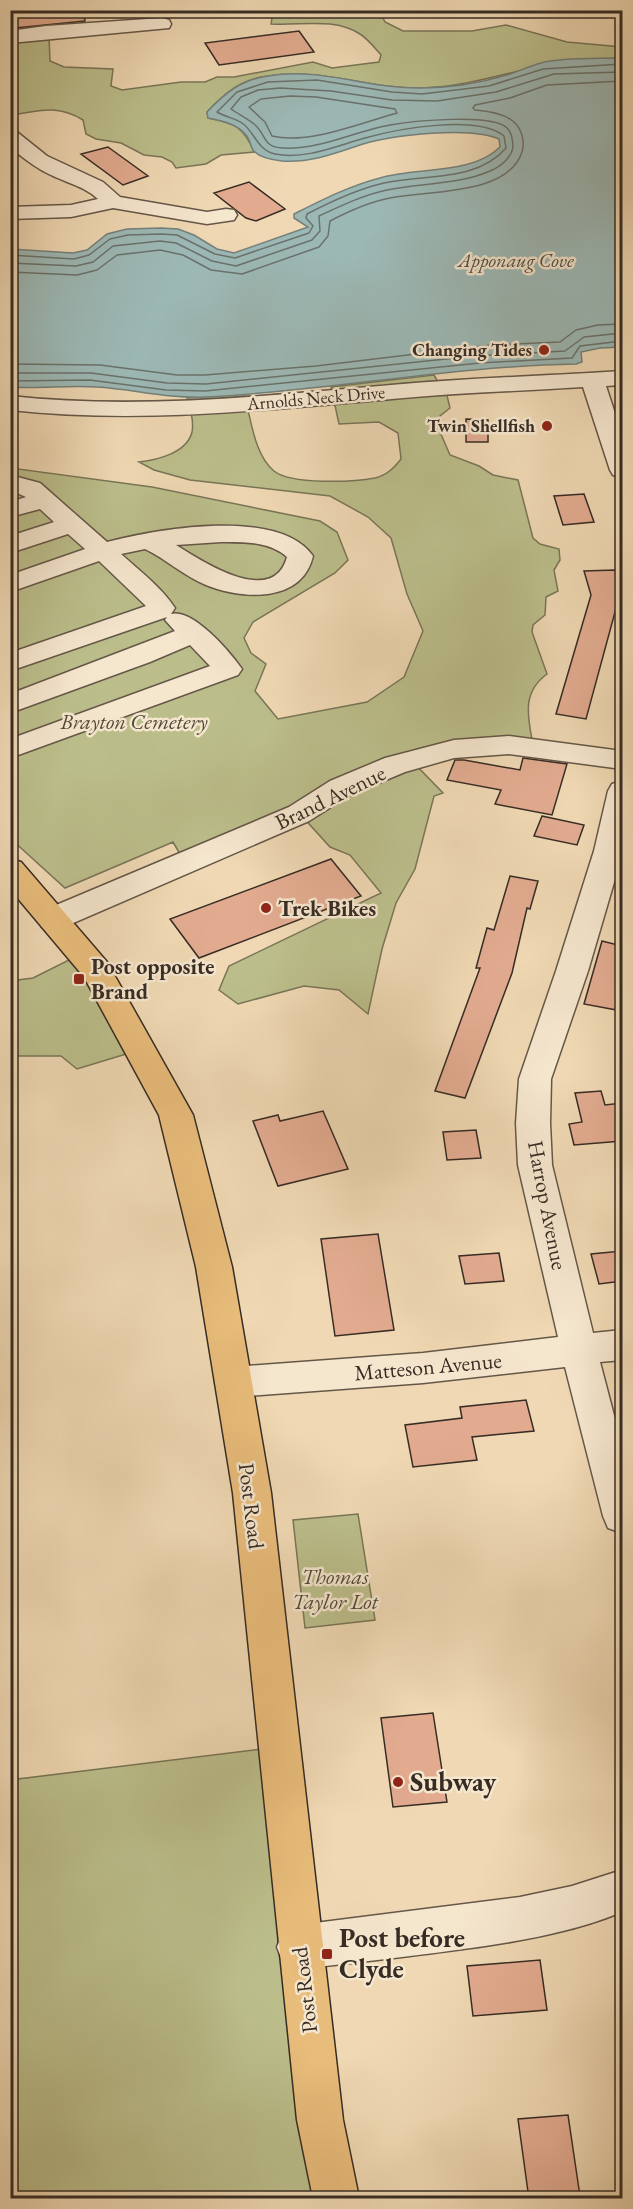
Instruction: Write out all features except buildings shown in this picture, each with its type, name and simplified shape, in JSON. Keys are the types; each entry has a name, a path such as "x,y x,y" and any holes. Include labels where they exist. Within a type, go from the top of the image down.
{"main road":[{"name":"Post Road","path":"10,869 96,970 176,1115 214,1267 252,1493 299,1947 320,2120 336,2199"}],"street":[{"path":"10,37 46,32 162,24"},
{"path":"10,136 31,155 60,171 83,179 106,191 113,202"},
{"path":"10,213 71,211 113,202 207,218 226,215"},
{"name":"Arnolds Neck Drive","path":"10,403 87,409 184,409 419,389 622,378"},
{"path":"592,380 622,470"},
{"path":"10,482 31,488 45,499 145,589 162,608 194,633 228,669 10,749"},
{"path":"10,510 45,499"},
{"path":"10,545 73,524"},
{"path":"10,584 103,551 150,542 223,534 265,537 288,545 300,556 300,566 289,579 276,585 246,588 216,579 173,552 150,542"},
{"path":"10,663 162,608"},
{"path":"10,704 140,656 194,633"},
{"name":"Brand Avenue","path":"53,919 278,824 299,814 340,788 395,765 454,749 509,746 622,760"},
{"name":"Harrop Avenue","path":"622,791 609,851 572,971 535,1079 533,1123 535,1165 579,1352 622,1516"},
{"name":"Matteson Avenue","path":"233,1382 423,1368 579,1352 622,1345"},
{"path":"299,1947 436,1932 542,1916 581,1906 622,1891"}],"green space":[{"path":"273,12 380,12 385,22 403,31 472,31 506,25 567,42 622,47 622,58 566,61 475,81 423,88 384,86 308,74 258,78 234,88 207,112 208,118 231,124 242,132 254,152 221,155 206,164 176,168 172,162 162,157 144,155 121,143 96,139 86,134 83,120 65,112 48,110 11,115 11,41 49,37 50,61 64,67 113,69 111,86 122,90 181,82 205,82 217,77 234,77 313,62 332,68 379,62 381,55 374,47 363,36 350,29 317,23 271,24"},
{"name":"Brayton Cemetery","path":"434,375 441,387 445,387 450,408 440,416 437,425 450,455 479,466 493,475 518,480 533,538 540,544 559,549 560,560 554,570 558,591 546,597 545,615 533,625 532,632 547,674 533,689 528,706 533,745 412,761 443,793 434,796 415,869 396,903 382,949 368,1014 339,990 304,986 238,1004 219,990 229,966 381,893 350,855 330,847 300,814 184,861 173,842 65,888 11,839 11,468 152,487 320,521 337,532 348,560 335,573 253,622 244,638 251,653 266,664 255,691 278,719 367,702 404,677 423,631 407,594 391,538 368,517 330,496 190,480 154,470 139,462 170,454 178,450 189,439 192,424 187,398 244,394 258,446 267,464 274,471 294,479 308,480 353,481 375,478 390,471 401,459 398,433 379,422 339,424 331,387"},
{"path":"83,953 136,1051 77,1069 61,1056 11,1056 10,981 33,978"},
{"name":"Thomas Taylor Lot","path":"358,1514 375,1620 305,1628 293,1520"},
{"path":"279,1747 325,2091 345,2198 11,2198 10,1780"}],"water":[{"name":"Apponaug Cove","path":"622,58 622,347 581,352 582,362 576,364 483,369 251,394 178,397 97,387 11,387 11,249 73,253 87,250 107,234 127,229 161,228 178,229 194,235 217,249 234,253 308,227 294,218 294,214 347,189 395,175 475,162 500,147 499,139 486,135 451,132 377,141 313,159 282,161 270,159 256,153 247,136 237,127 208,118 207,112 214,105 227,93 242,84 268,76 307,74 402,87 442,87 497,78 550,61"}],"place":[{"name":"Changing Tides","path":"544,350"},
{"name":"Twin Shellfish","path":"547,426"},
{"name":"Trek Bikes","path":"266,908"},
{"name":"Post opposite Brand","path":"79,979"},
{"name":"Subway","path":"398,1782"},
{"name":"Post before Clyde","path":"327,1954"}]}
